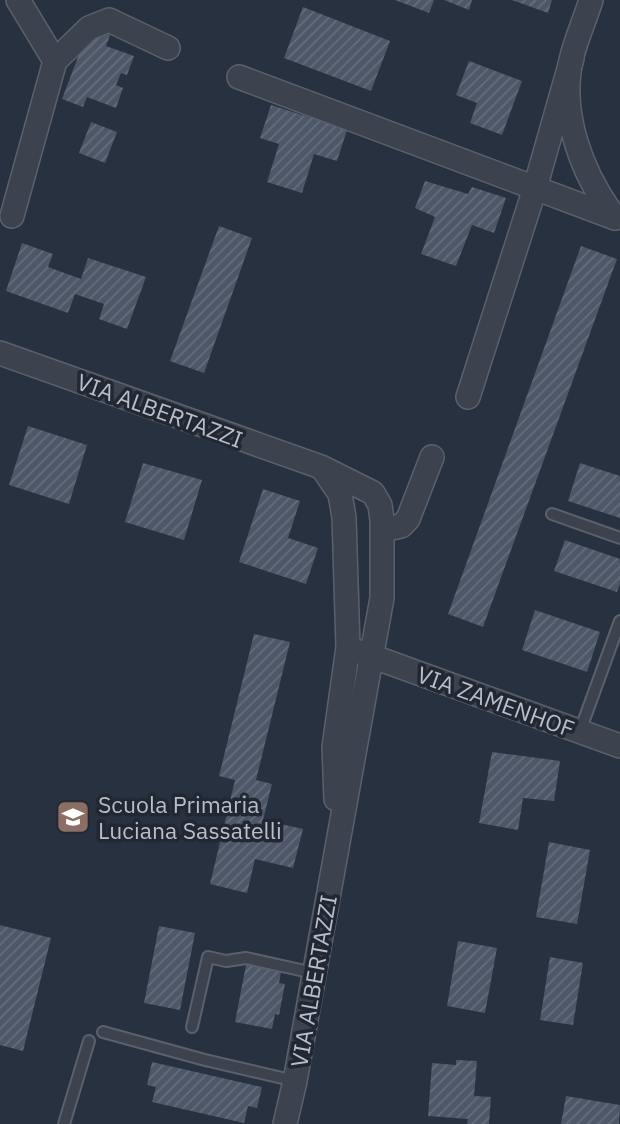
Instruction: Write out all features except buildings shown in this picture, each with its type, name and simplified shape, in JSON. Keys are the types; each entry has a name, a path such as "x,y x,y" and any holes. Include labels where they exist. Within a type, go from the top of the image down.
{"street":[{"path":"18,0 55,61"},
{"path":"468,397 535,188 591,0"},
{"path":"12,216 55,61 89,28 109,20 168,48"},
{"path":"572,58 569,94 579,153 598,196 617,221"},
{"path":"239,77 617,221"},
{"name":"VIA ALBERTAZZI","path":"0,352 321,467 373,493 380,505 383,530 382,598 285,1124"},
{"path":"383,530 401,526 408,519 432,457"},
{"name":"VIA ALBERTAZZI","path":"321,467 340,494 344,517 348,647 334,747 338,838"},
{"path":"348,647 372,656"},
{"name":"VIA ZAMENHOF","path":"372,656 620,746"}],"lane":[{"path":"552,514 620,538"},
{"path":"580,731 620,621"},
{"path":"192,1027 208,957 226,961 246,958 314,973"},
{"path":"103,1032 295,1081"},
{"path":"64,1124 89,1041"}],"place":[{"name":"Scuola Primaria Luciana Sassatelli","path":"73,817"}]}
